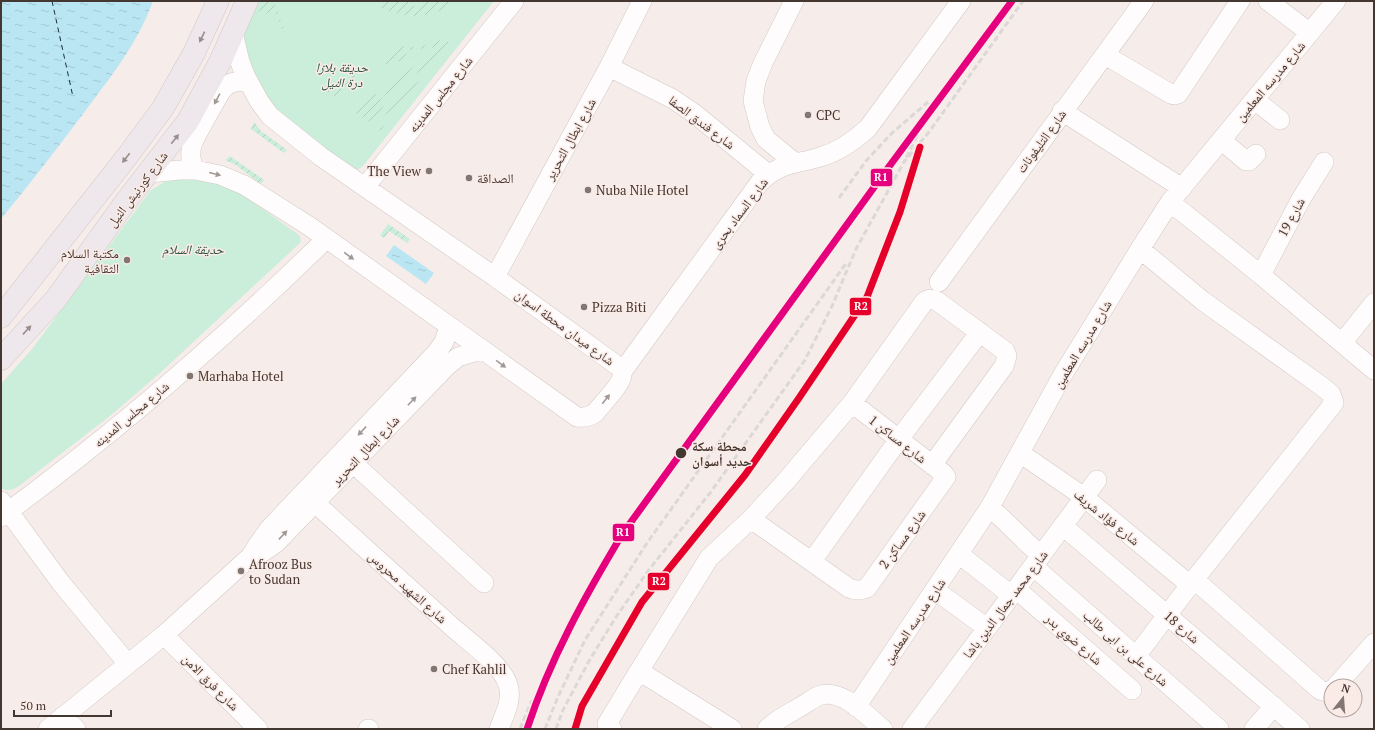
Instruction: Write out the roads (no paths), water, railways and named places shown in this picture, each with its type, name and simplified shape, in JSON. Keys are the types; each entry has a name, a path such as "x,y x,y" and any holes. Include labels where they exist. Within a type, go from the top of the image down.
{"main road":[{"path":"1,317 129,154 163,108 194,53 218,1"},
{"name":"شارع كورنيش النيل","path":"1,359 51,304 124,204 188,121 234,33 247,1"},
{"path":"41,266 39,277 46,284 50,284 55,283 73,265 82,263"}],"street":[{"name":"شارع مجلس المدينه","path":"365,187 514,1"},
{"name":"شارع ابطال التحرير","path":"495,277 610,67 642,1"},
{"path":"794,1 763,63 756,81 754,101 760,127 766,139 794,162"},
{"name":"شارع السماد بحرى","path":"622,372 760,182 768,174 785,165 814,159 834,152 858,138 868,128 961,1"},
{"name":"شارع التليفونات","path":"938,282 1144,1"},
{"path":"1105,55 1170,94 1178,94 1240,1"},
{"path":"1268,1 1310,33"},
{"name":"شارع مدرسه المعلمين","path":"856,706 990,507 1062,376 1140,249 1176,195 1336,1"},
{"name":"شارع ميدان محطة اسوان","path":"149,172 195,170 220,175 244,185 326,239 577,417 590,417 595,413 620,382 622,372 621,369 615,364 495,277 320,156 270,116 248,82 240,62 234,33"},
{"name":"شارع فندق الصفا","path":"610,67 673,99 695,114 768,174"},
{"path":"195,170 192,165 190,153 193,142 222,89 233,82 248,82"},
{"path":"1258,95 1279,111"},
{"path":"1062,111 1176,195 1261,274 1374,370"},
{"path":"1221,140 1246,161 1249,161 1256,154"},
{"name":"شارع 19","path":"1261,274 1301,199 1324,162"},
{"name":"شارع مجلس المدينه","path":"3,510 98,442 170,382 282,282 326,239"},
{"path":"1136,656 1332,406 1333,399 1331,394 1324,388 1203,300 1140,249"},
{"path":"609,727 639,671 702,567 716,551 751,519 786,481 852,403 924,302 928,299 937,301 980,332 899,439 812,561 751,519"},
{"path":"1342,343 1374,303"},
{"name":"شارع ابطال التحرير","path":"252,556 269,529 436,353 444,342 449,327"},
{"name":"شارع مساكن 2","path":"812,561 854,591 861,591 867,588 945,479 946,477 938,469 1004,366 1007,356 1005,351 980,332"},
{"name":"شارع ابطال التحرير","path":"48,729 70,722 128,664 164,635 252,556 270,548 446,366 458,357 482,350"},
{"name":"شارع مساكن 1","path":"852,403 938,469"},
{"name":"شارع فؤاد شريف","path":"1020,454 1084,497 1192,583 1323,691"},
{"path":"353,463 484,583"},
{"name":"شارع محمد جمال الدين باشا","path":"912,729 1097,480"},
{"name":"شارع الشهيد محروس","path":"314,502 488,658 501,673 508,685 510,699 499,729"},
{"name":"شارع على بن ابى طالب","path":"990,507 1037,561 1136,656 1219,729"},
{"path":"3,510 128,664"},
{"name":"شارع 18","path":"1063,526 1168,614 1300,729"},
{"name":"شارع ضوي بدر","path":"959,554 1014,592 1132,690"},
{"path":"935,590 987,628"},
{"name":"شارع فرق الامن","path":"164,635 258,729"},
{"path":"1343,678 1374,643"},
{"path":"639,671 732,729"},
{"path":"767,729 775,721 820,695 835,694 841,696 856,706 883,729"},
{"path":"1254,729 1274,706"}],"water":[{"path":"1,1 153,1 140,31 113,74 53,154 1,219"},
{"path":"394,245 434,273 426,284 386,256"}],"railway":[{"path":"527,729 546,678 569,628 623,533 888,168 1012,1"},
{"path":"917,136 904,162 929,132 1023,1"},
{"path":"839,198 866,161 891,134 928,102"},
{"path":"575,729 582,706 642,602 745,475 867,297 900,212 922,140"},
{"path":"556,729 563,710 589,661 616,617 648,571 710,493 805,360 832,306 856,249 904,162"},
{"path":"545,729 557,699 585,640 647,543 847,262"},
{"path":"520,729 532,700"}],"place":[{"name":"CPC","path":"808,115"},
{"name":"The View","path":"429,171"},
{"name":"الصداقة","path":"469,178"},
{"name":"Nuba Nile Hotel","path":"588,190"},
{"name":"مكتبة السلام الثقافية","path":"127,260"},
{"name":"Pizza Biti","path":"584,307"},
{"name":"Marhaba Hotel","path":"190,376"},
{"name":"محطة سكة حديد أسوان","path":"681,453"},
{"name":"Afrooz Bus to Sudan","path":"241,571"},
{"name":"Chef Kahlil","path":"434,669"}],"park label":[{"name":"حديقة بلازا درة النيل","path":"342,74"},
{"name":"حديقة السلام","path":"193,249"}]}
